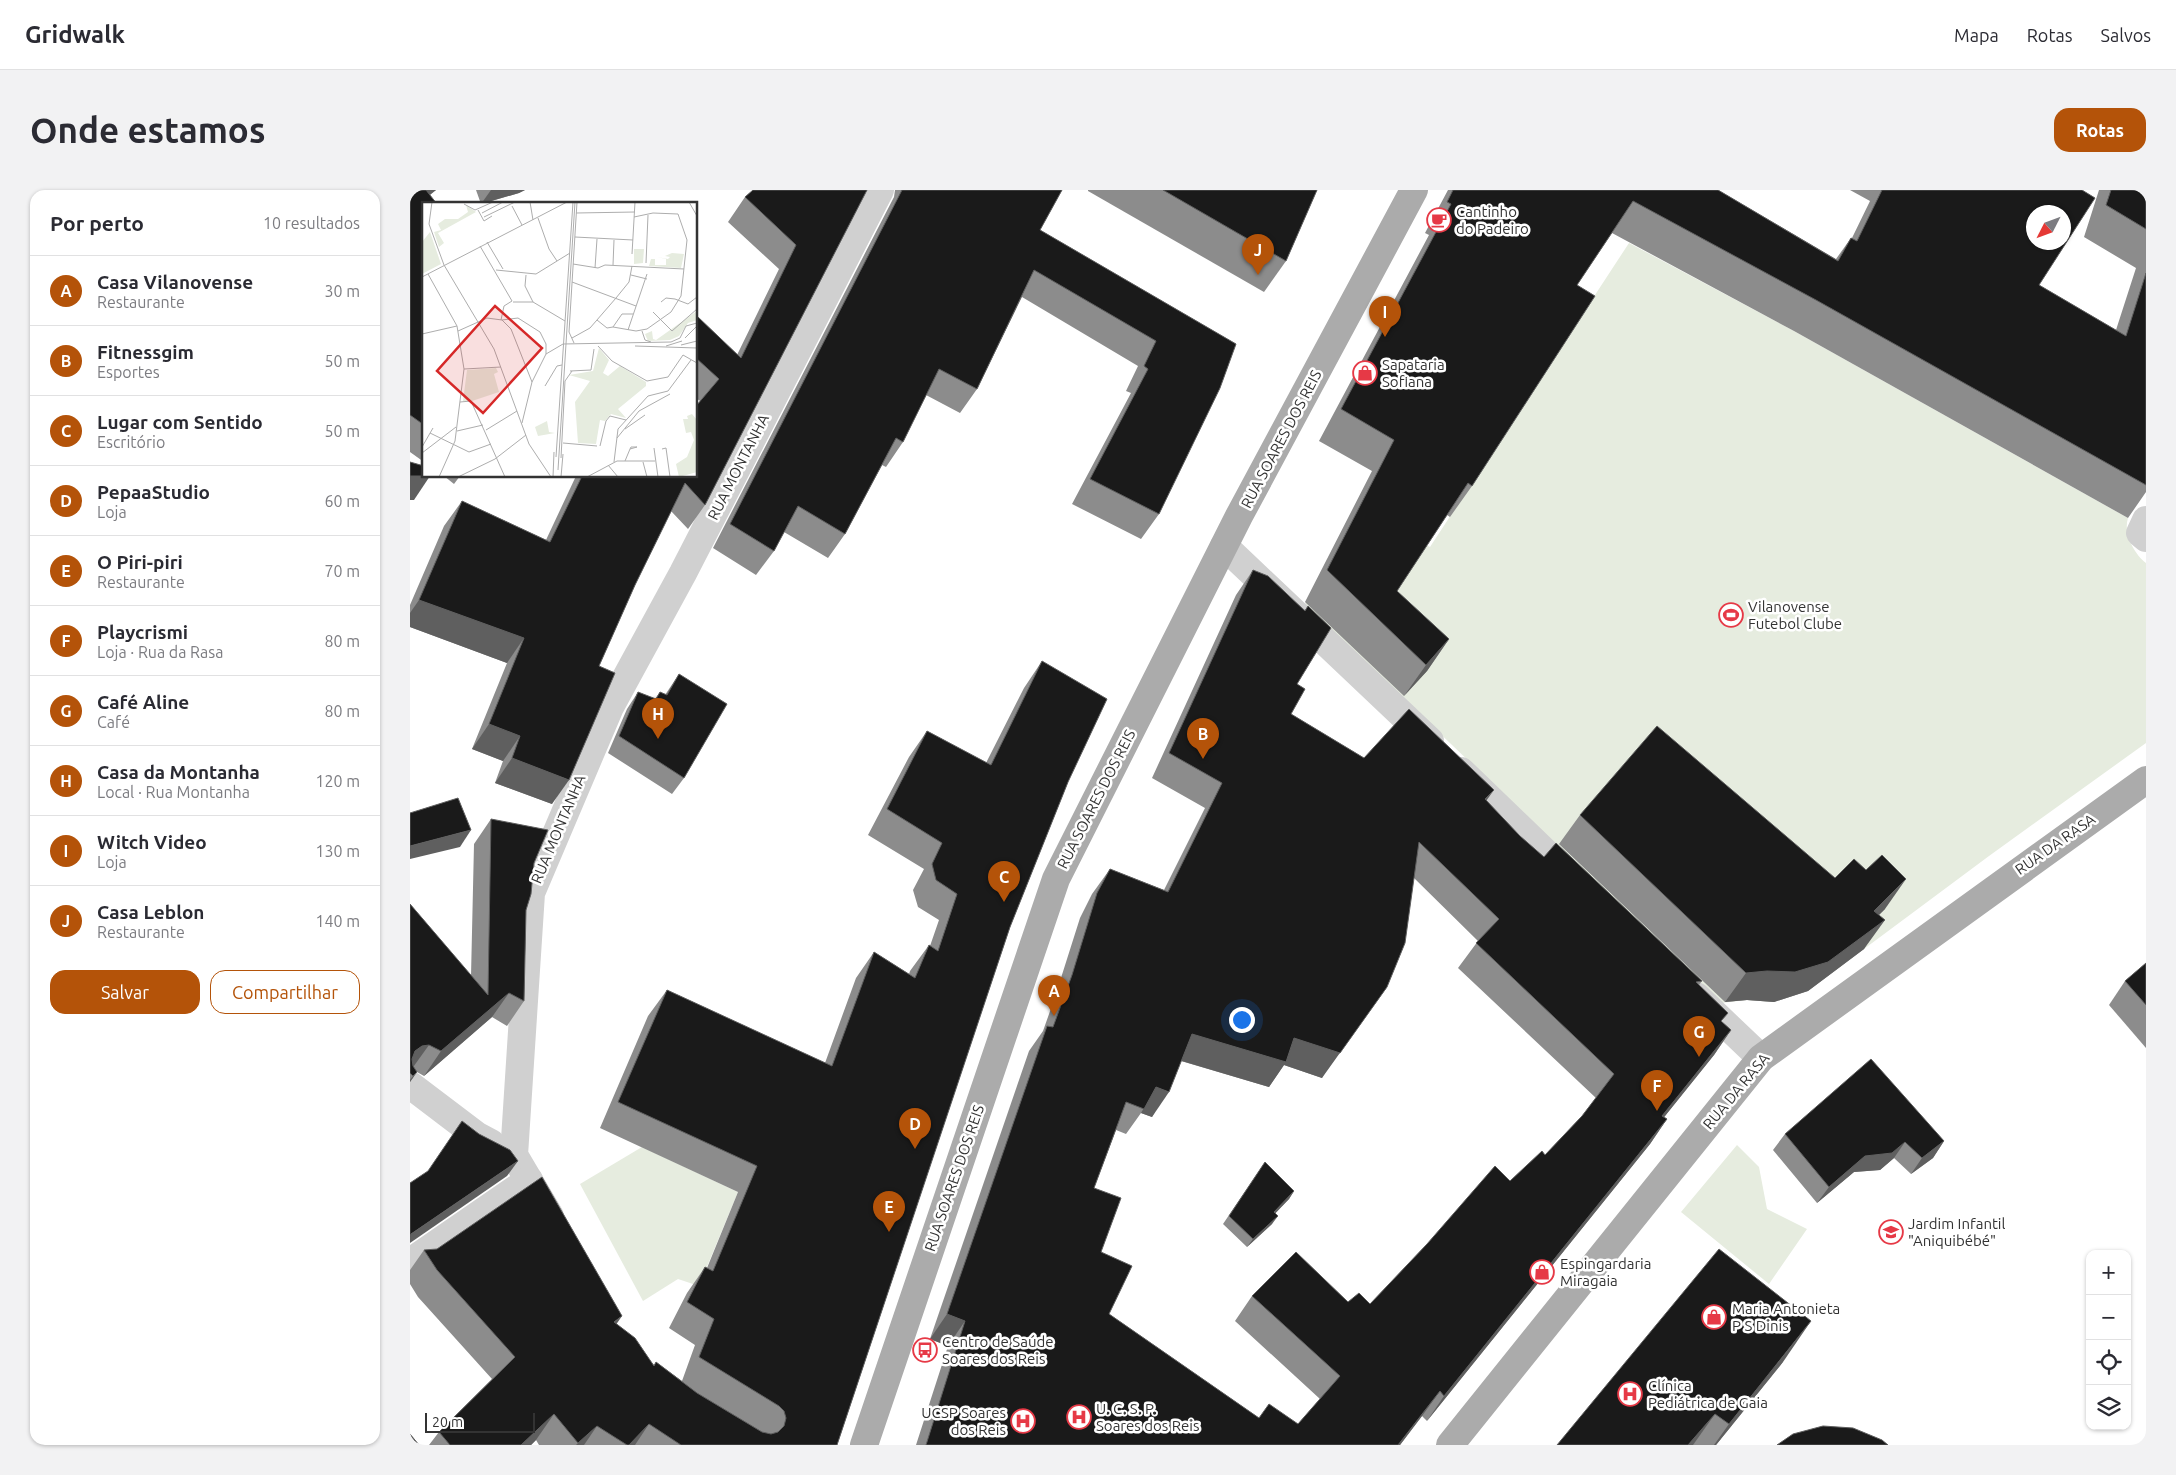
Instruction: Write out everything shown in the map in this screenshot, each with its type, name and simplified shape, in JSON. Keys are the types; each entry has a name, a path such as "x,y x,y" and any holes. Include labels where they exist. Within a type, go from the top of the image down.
{"main road":[{"name":"RUA SOARES DOS REIS","path":"864,1445 1056,879 1224,546 1414,190"},
{"name":"RUA DA RASA","path":"1450,1445 1761,1058 2146,780"}],"street":[{"name":"RUA MONTANHA","path":"514,1155 531,893 610,706 696,548 880,190"},
{"path":"2146,520 2140,533 2146,538"},
{"path":"1224,546 1595,899"},
{"path":"1681,982 1761,1058"},
{"path":"410,1085 476,1135 514,1155 563,1239"},
{"path":"410,1262 529,1180"}],"shaded area":[{"name":"Vilanovense Futebol Clube","path":"1629,243 1794,331 2128,518 2128,536 2137,554 2146,563 2146,743 1864,949 1774,1002 1747,1000 1721,1003 1305,604 1318,578 1426,545 1430,547"},
{"path":"1737,1145 1759,1167 1767,1209 1807,1229 1769,1284 1681,1212"},
{"path":"642,1147 738,1192 699,1286 678,1279 643,1301 580,1184"}],"building":[{"path":"410,190 426,190 435,202 422,202 422,424 410,415"},
{"path":"753,190 867,190 705,505 685,483 635,585 599,666 615,673 569,780 512,758 520,736 489,724 524,638 419,600 462,501 550,542 581,478 698,478 698,404 719,379 698,360 698,317 741,358 796,245 745,197"},
{"path":"902,190 1062,190 1040,230 1236,344 1220,388 1159,514 1090,479 1148,369 1144,366 1156,341 1034,270 977,389 939,369 903,442 896,438 845,534 798,506 774,551 730,524"},
{"path":"1163,190 1317,190 1286,261"},
{"path":"1453,190 1718,190 1838,261 1851,238 1857,241 1882,190 2082,190 2095,198 2071,235 2071,205 2026,205 2026,250 2062,250 2039,285 2126,336 2146,273 2146,485 1816,300 1633,201 1577,285 1595,296 1472,486 1468,483 1397,591 1449,639 1426,665 1327,570 1394,440 1341,409 1451,204 1447,202"},
{"path":"2111,190 2146,190 2146,229 2106,205"},
{"path":"410,462 422,465 422,476 410,476"},
{"path":"1253,570 1268,576 1305,611 1308,606 1331,628 1297,684 1305,689 1291,714 1364,758 1409,709 1494,790 1485,799 1520,836 1544,857 1556,843 1702,981 1696,982 1728,1013 1721,1021 1731,1030 1662,1116 1667,1119 1444,1396 1440,1391 1398,1445 926,1445 965,1321 947,1314 1047,1026 1053,1027 1072,975 1097,893 1110,869 1168,892 1222,783 1169,753","holes":["1419,842 1499,919 1476,943 1614,1074 1582,1116 1545,1155 1542,1151 1510,1181 1495,1166 1427,1244 1370,1304 1359,1293 1348,1302 1296,1252 1252,1296 1340,1376 1298,1424 1269,1404 1259,1418 1109,1314 1132,1266 1101,1252 1121,1198 1094,1188 1126,1102 1144,1109 1156,1087 1169,1092 1192,1034 1286,1062 1294,1038 1340,1053 1387,987 1405,943"]},
{"path":"1042,661 1107,699 1068,782 1010,927 837,1445 681,1445 649,1424 629,1445 597,1426 578,1443 554,1414 521,1445 450,1445 439,1432 515,1357 437,1270 424,1250 437,1249 542,1177 622,1316 614,1322 635,1338 654,1366 656,1362 697,1393 762,1432 771,1434 778,1432 784,1426 786,1418 784,1411 779,1406 699,1357 714,1319 687,1302 705,1267 713,1271 757,1166 618,1102 667,990 832,1066 874,952 915,978 929,945 938,951 957,894 936,880 932,864 942,843 887,809 927,731 991,765"},
{"path":"679,674 727,704 684,778 619,736 638,692 656,699 660,692 667,695"},
{"path":"1657,726 1835,878 1854,859 1866,870 1882,855 1906,879 1874,911 1885,920 1828,962 1795,972 1767,971 1746,973 1580,815"},
{"path":"458,798 471,830 410,846 410,813"},
{"path":"491,819 548,830 534,863 531,894 526,910 524,1001 509,993 441,1051 429,1045 422,1046 415,1051 412,1059 413,1066 417,1072 413,1076 410,1073 410,904 488,995"},
{"path":"2146,963 2146,1005 2125,981"},
{"path":"1871,1059 1944,1141 1922,1158 1905,1142 1892,1153 1865,1156 1829,1187 1785,1134"},
{"path":"462,1121 479,1134 510,1150 518,1161 411,1234 410,1237 410,1183 428,1171"},
{"path":"1265,1162 1294,1191 1274,1212 1278,1216 1253,1239 1229,1216"},
{"path":"1719,1249 1811,1321 1729,1424 1715,1414 1688,1445 1557,1445"},
{"path":"1823,1426 1853,1428 1882,1440 1888,1445 1777,1445 1793,1434"},
{"path":"410,1434 419,1445 410,1445"}],"place":[{"name":"Cantinho do Padeiro","path":"1439,220"},
{"name":"Casa Leblon","path":"1258,275"},
{"name":"Witch Video","path":"1385,337"},
{"name":"Sapataria Sofiana","path":"1365,373"},
{"name":"Vilanovense Futebol Clube","path":"1731,615"},
{"name":"Casa da Montanha","path":"658,739"},
{"name":"Fitnessgim","path":"1203,759"},
{"name":"Lugar com Sentido","path":"1004,902"},
{"name":"Casa Vilanovense","path":"1054,1016"},
{"name":"Café Aline","path":"1699,1057"},
{"name":"Playcrismi","path":"1657,1111"},
{"name":"PepaaStudio","path":"915,1149"},
{"name":"O Piri-piri","path":"889,1232"},
{"name":"Jardim Infantil \"Aniquibébé\"","path":"1891,1232"},
{"name":"Espingardaria Miragaia","path":"1542,1272"},
{"name":"Maria Antonieta P S Dinis","path":"1714,1317"},
{"name":"Centro de Saúde Soares dos Reis","path":"925,1350"},
{"name":"Clínica Pediátrica de Gaia","path":"1630,1394"},
{"name":"U. C. S. P. Soares dos Reis","path":"1079,1417"},
{"name":"UCSP Soares dos Reis","path":"1023,1421"}]}
